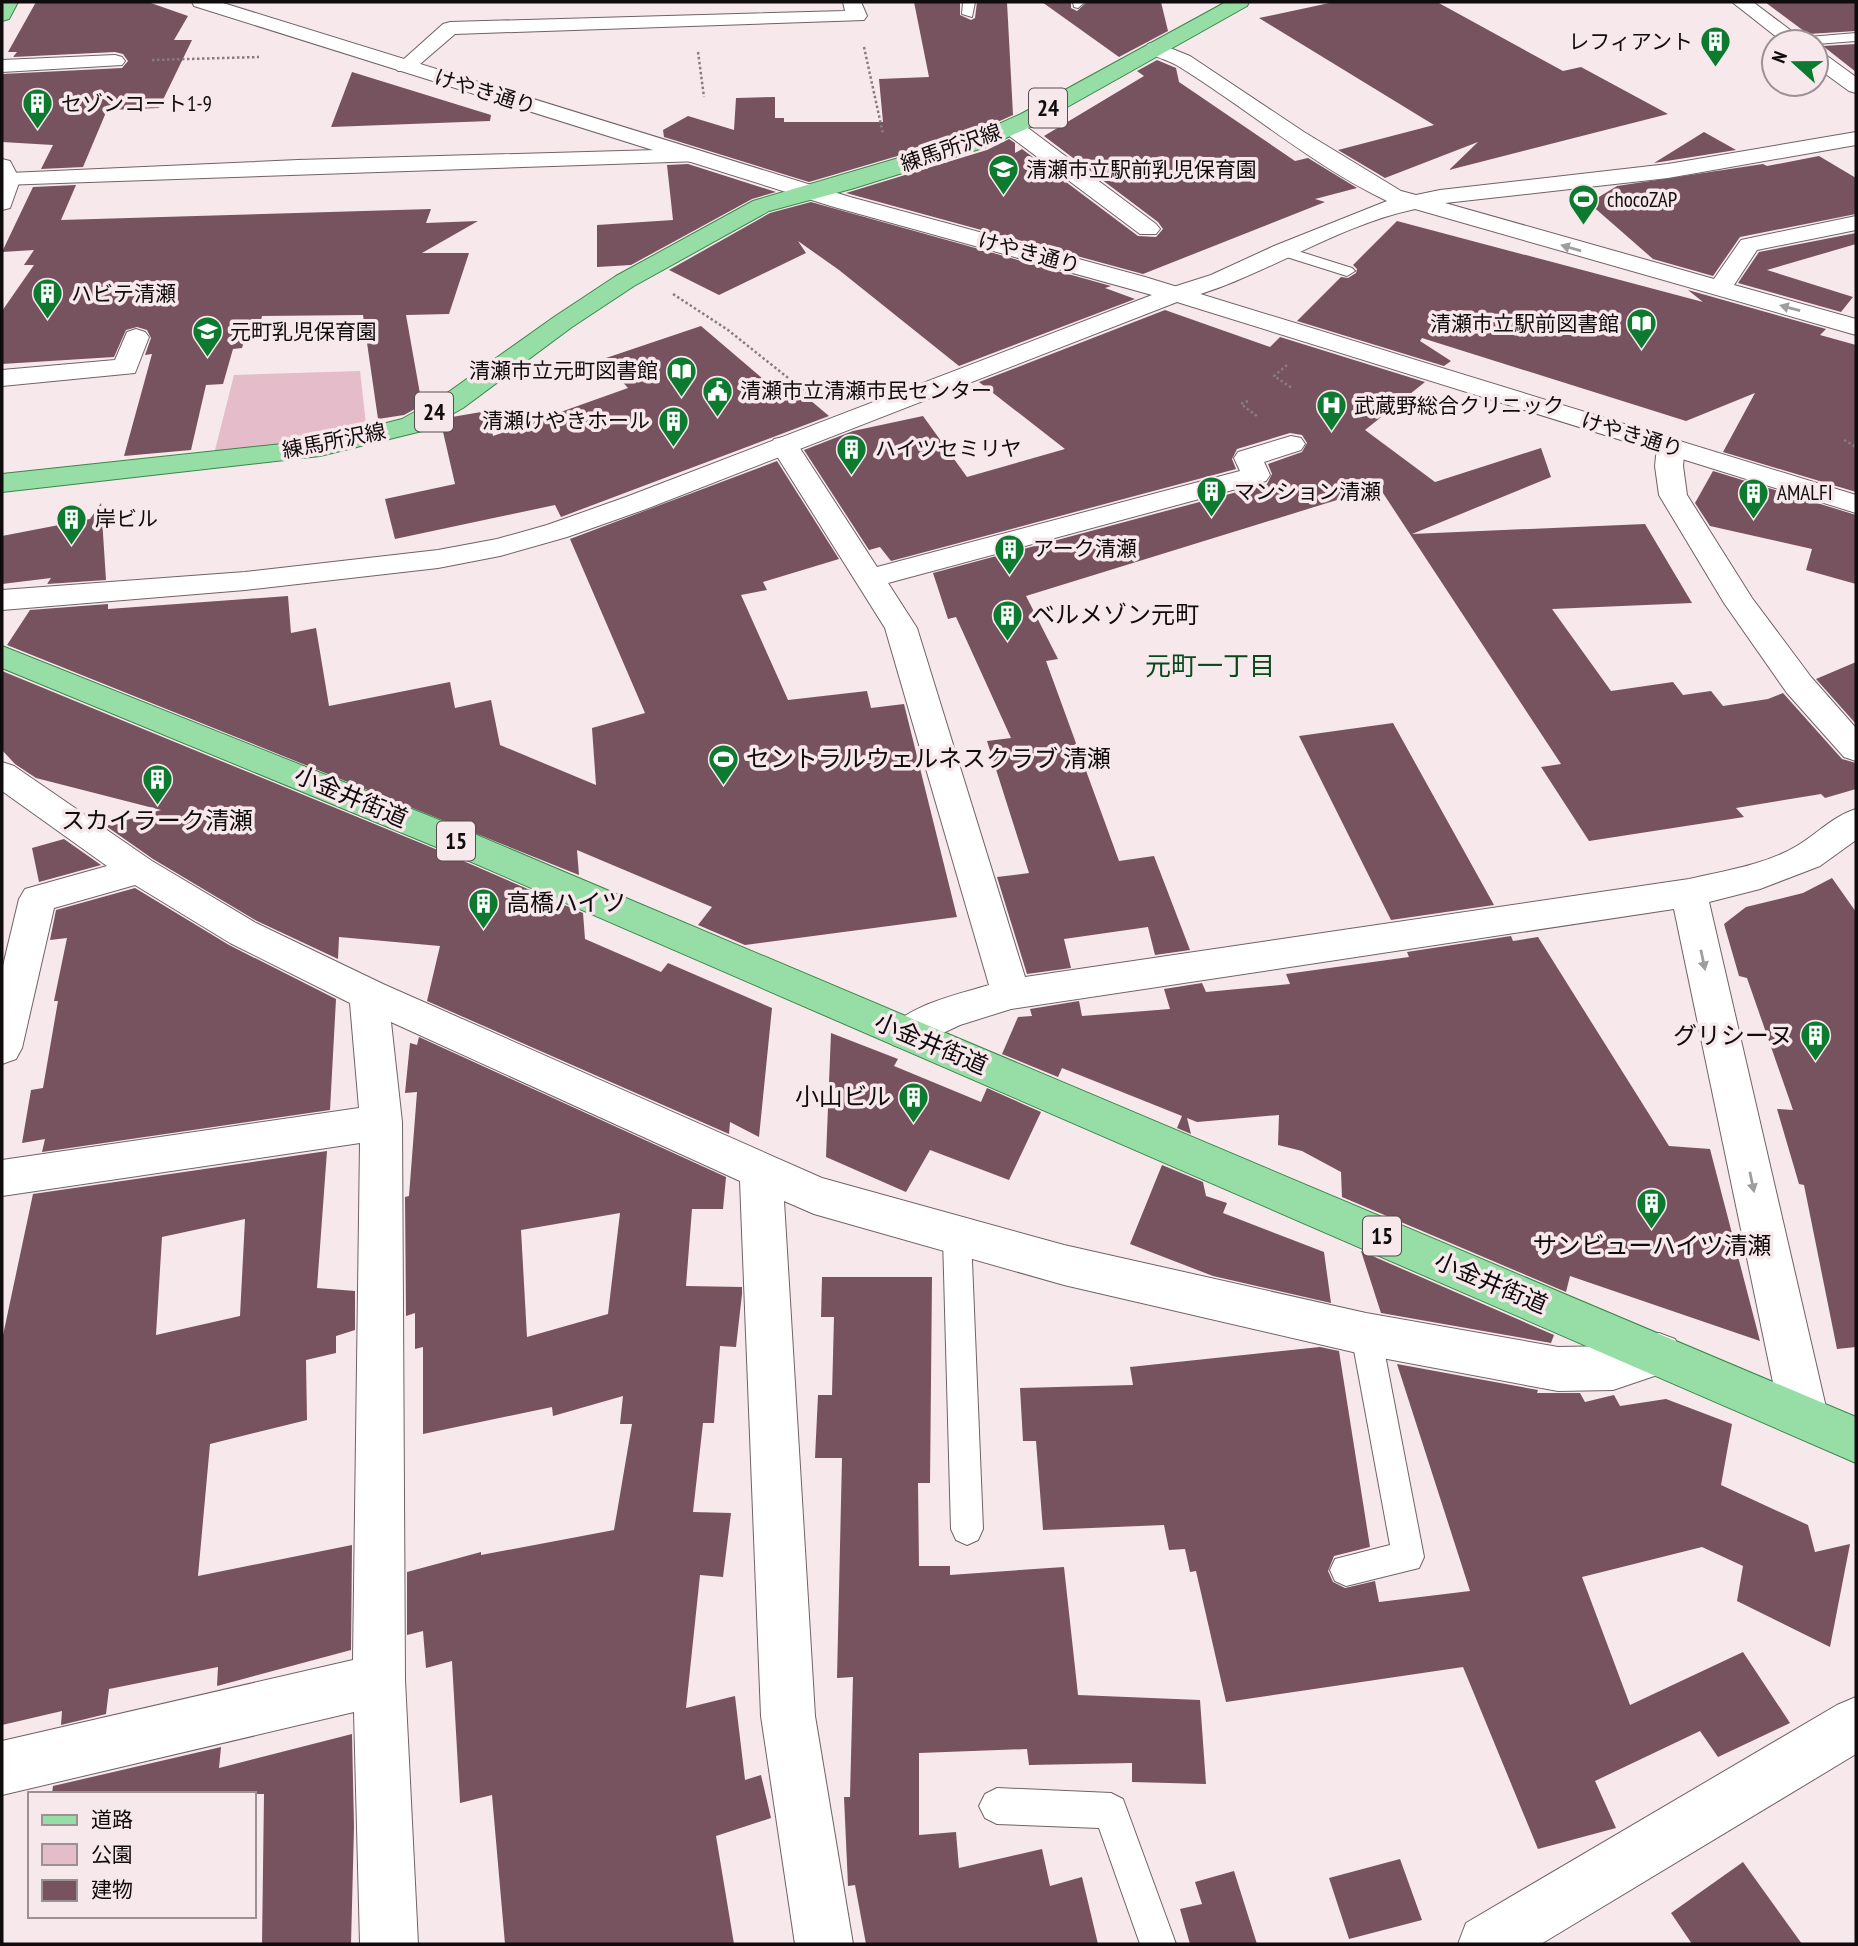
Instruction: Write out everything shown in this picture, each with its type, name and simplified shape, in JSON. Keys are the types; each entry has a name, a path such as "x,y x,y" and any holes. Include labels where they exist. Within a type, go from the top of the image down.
{"main road":[{"path":"2,15 9,2"},
{"name":"練馬所沢線","path":"2,483 320,448 412,425 453,402 564,322 639,273 761,206 978,142 1012,127 1240,2"},
{"name":"小金井街道","path":"2,656 459,842 1856,1440"}],"street":[{"name":"けやき通り","path":"201,2 692,156 1176,294 1856,504"},
{"path":"1741,2 1777,28"},
{"path":"405,68 450,29 694,21 855,9"},
{"path":"1156,48 1183,60 1375,188 1411,203 1856,327"},
{"path":"2,66 115,61"},
{"path":"1830,68 1856,87"},
{"path":"1012,127 1147,229"},
{"path":"2,600 370,569 500,547 557,531 636,503 843,421 1176,294 1220,280 1282,251 1388,208 1440,197 1668,171 1856,138"},
{"path":"2,203 6,173 86,174 692,156"},
{"path":"1719,289 1749,245 1856,223"},
{"path":"2,378 126,367 136,337"},
{"path":"869,579 1255,475 1248,458 1291,444"},
{"path":"784,445 901,628 1011,994"},
{"path":"1671,447 1668,466 1673,495 1740,603 1799,685 1856,749"},
{"path":"2,775 139,870 243,933 369,995 814,1195 1064,1265 1366,1334 1558,1369 1613,1368 1659,1354"},
{"path":"907,1034 948,1013 1011,994 1689,893 1747,879 1807,858 1856,822"},
{"path":"2,1048 38,900 139,870"},
{"path":"1689,893 1804,1416"},
{"path":"369,995 381,1122 379,1680 388,1944"},
{"path":"2,1178 381,1122"},
{"path":"761,1172 788,1716 824,1944"},
{"path":"2,1768 379,1680"},
{"path":"1487,1944 1856,1724"}],"lane":[{"path":"1830,39 1856,37"},
{"path":"1282,251 1347,271"},
{"path":"957,1237 967,1529"},
{"path":"1346,1570 1408,1557 1366,1334"},
{"path":"997,1806 1111,1811 1158,1944"}],"path":[{"path":"855,9 868,76 892,169"},
{"path":"694,21 704,97"},
{"path":"115,61 263,57"},
{"path":"639,273 729,330 843,421"},
{"path":"1292,388 1274,376 1294,359"},
{"path":"1844,440 1856,447"}],"green space":[{"path":"360,371 367,433 214,454 234,375"}],"building":[{"path":"36,2 148,2 188,16 174,40 192,40 159,108 107,110 83,167 41,169 53,145 2,142 2,74 122,68 128,61 123,54 115,52 13,57 17,52 8,52"},
{"path":"914,2 960,2 960,15 971,20 975,18 977,2 1007,2 1013,115 969,135 809,182 664,137 663,130 688,116 734,130 736,98 775,97 775,118 784,118 784,122 883,122 879,79 929,77"},
{"path":"1042,2 1071,2 1071,8 1077,11 1087,2 1161,2 1168,31 1119,57"},
{"path":"1334,2 1437,2 1563,71 1581,67 1668,114 1449,170 1478,142 1385,178 1338,150 1434,125 1259,18"},
{"path":"1765,2 1856,2 1856,31 1830,33 1830,28 1800,28"},
{"path":"1856,44 1856,72 1830,52 1830,46"},
{"path":"1157,60 1176,68 1179,82 1295,161 1308,158 1357,188 1315,199 1325,202 1143,274 846,193 987,150 1009,139 1015,143 1015,153 1022,149 1138,236 1156,237 1163,229 1158,222 1044,136 1144,76 1137,71"},
{"path":"352,72 491,115 490,121 331,127"},
{"path":"1704,132 1736,150 1654,163"},
{"path":"1819,156 1856,178 1856,214 1740,237 1713,276 1653,259 1589,203 1617,186 1763,164 1767,166"},
{"path":"688,164 776,192 752,199 631,265 597,267 597,225 673,220 667,165"},
{"path":"76,185 61,220 431,209 426,223 478,221 422,253 469,253 449,314 406,315 422,405 404,415 378,419 363,315 262,316 261,320 250,321 242,348 233,349 223,384 206,385 191,450 124,456 152,354 145,355 151,338 147,330 137,327 126,330 114,357 2,364 2,311 34,265 24,265 34,250 2,252 33,187"},
{"path":"811,202 1111,286 1105,288 1135,299 959,366 839,270 798,241 806,253 719,295 669,270 770,213"},
{"path":"1397,221 1703,302 1688,290 1826,329 1820,335 1856,345 1856,492 1723,452 1755,393 1686,421 1422,338 1420,341 1451,361 1444,366 1297,321 1341,277 1348,278 1356,273 1357,269 1353,265"},
{"path":"1856,233 1856,244 1767,270 1853,297 1841,312 1738,283 1759,252"},
{"path":"1165,310 1270,347 1280,337 1425,382 1365,430 1435,482 1541,448 1551,477 1412,534 1645,524 1692,603 1552,609 1611,691 1673,682 1683,695 1711,691 1723,706 1768,699 1783,693 1842,759 1856,763 1856,789 1825,798 1821,794 1736,808 1744,817 1589,841 1541,767 1561,764 1379,487 1026,596 1058,659 1046,661 1119,861 1154,856 1190,950 1155,955 1148,927 1064,939 1071,968 1027,974 997,877 1029,873 987,741 1011,738 956,617 948,619 933,573 1267,484 1272,474 1268,464 1302,452 1307,443 1302,435 1290,433 1237,449 1232,459 1236,469 891,561 880,547 869,550 804,450 853,431 923,416 967,477 1065,449 979,382"},
{"path":"701,326 775,389 791,384 829,416 561,517 555,505 395,539 385,499 455,484 441,423 452,417 487,411 493,436 628,388 619,378 625,375 606,358"},
{"path":"777,461 839,559 763,582 767,590 741,595 788,700 867,691 871,708 904,704 957,917 745,945 698,925 712,907 577,850 579,875 7,645 30,610 108,604 108,609 288,596 291,633 316,628 329,706 450,682 455,708 491,700 500,745 596,785 592,728 645,713 570,539"},
{"path":"1713,471 1856,515 1856,584 1806,570 1812,549 1710,526 1695,503"},
{"path":"101,503 106,580 47,584 51,578 2,584 2,536 90,519"},
{"path":"1856,662 1856,724 1816,679"},
{"path":"2,671 445,853 583,913 585,939 661,972 668,963 772,1008 759,1137 730,1122 729,1134 427,1001 440,946 339,937 338,959 257,921 153,859 106,826 161,810 36,778 15,764 2,750"},
{"path":"1393,723 1494,905 1391,920 1299,736"},
{"path":"64,839 101,865 39,882 32,848"},
{"path":"1832,878 1856,912 1856,1347 1837,1349 1804,1185 1799,1184 1777,1109 1793,1110 1747,978 1739,976 1724,924 1746,907 1803,893"},
{"path":"135,888 229,945 336,999 330,1110 42,1152 45,1139 22,1143 31,1090 43,1088 58,1001 54,1001 67,938 50,940 56,910"},
{"path":"1511,936 1513,941 1538,937 1669,1146 1710,1149 1760,1341 1570,1276 1566,1292 1342,1197 1341,1172 1302,1151 1278,1145 1279,1115 1197,1122 1187,1118 1191,1134 1177,1128 1182,1116 1062,1068 1058,1077 1002,1054 1018,1017 1032,1016 1030,1009 1079,1001 1082,1016 1170,1009 1164,989 1202,983 1206,992 1290,984 1286,974 1409,957 1407,952"},
{"path":"831,1033 898,1059 894,1066 981,1102 987,1088 1041,1112 1009,1180 930,1150 906,1192 826,1157"},
{"path":"419,1037 726,1177 723,1209 692,1209 686,1286 742,1287 742,1294 736,1347 720,1346 714,1423 703,1423 693,1512 731,1513 723,1577 700,1575 686,1708 735,1696 745,1780 761,1775 771,1818 716,1836 734,1944 505,1944 492,1795 460,1803 452,1661 426,1668 423,1631 407,1635 407,1572 481,1552 481,1555 614,1530 632,1424 620,1424 623,1396 553,1416 552,1407 423,1434 423,1347 415,1349 415,1313 406,1316 405,1197 409,1196 417,1092 405,1093 410,1043 417,1045","holes":["620,1213 608,1314 527,1337 521,1230"]},
{"path":"327,1151 317,1288 355,1291 355,1330 336,1336 336,1353 306,1360 307,1420 210,1444 198,1576 352,1545 351,1650 217,1686 218,1667 109,1689 106,1714 61,1725 62,1711 2,1725 2,1340 33,1194","holes":["245,1219 240,1316 156,1335 162,1237"]},
{"path":"1162,1165 1203,1182 1206,1196 1227,1203 1223,1213 1324,1252 1331,1303 1213,1276 1130,1244"},
{"path":"1361,1251 1554,1335 1551,1343 1381,1313"},
{"path":"822,1277 932,1277 930,1483 918,1483 919,1566 950,1566 950,1575 1064,1567 1078,1695 1200,1700 1206,1784 1132,1782 1132,1763 1029,1765 1027,1749 919,1753 919,1835 956,1832 959,1868 1042,1849 1050,1886 1082,1877 1098,1944 866,1944 855,1885 848,1886 844,1797 850,1797 853,1677 837,1678 842,1458 815,1458 818,1395 832,1395 834,1317 821,1317"},
{"path":"1320,1347 1339,1351 1370,1547 1334,1556 1328,1571 1333,1582 1345,1588 1375,1581 1379,1602 1470,1591 1397,1364 1538,1390 1537,1393 1580,1393 1585,1402 1614,1395 1620,1406 1666,1399 1732,1424 1721,1485 1808,1525 1815,1552 1850,1544 1830,1647 1737,1601 1743,1566 1702,1547 1582,1577 1630,1705 1743,1652 1790,1723 1718,1757 1700,1731 1595,1781 1616,1828 1538,1849 1463,1667 1226,1702 1196,1571 1190,1572 1185,1549 1169,1550 1164,1525 1043,1530 1036,1441 1023,1441 1020,1388 1133,1385 1130,1367"},
{"path":"352,1734 354,1827 351,1944 262,1944 264,1794 52,1792 53,1786 221,1747 219,1768"},
{"path":"1400,1859 1422,1920 1349,1939 1329,1878"},
{"path":"1743,1862 1802,1944 1692,1944 1671,1913"},
{"path":"1234,1871 1257,1944 1190,1944 1180,1909 1202,1904 1195,1882"}],"place":[{"name":"レフィアント","path":"1716,69"},
{"name":"セゾンコート1-9","path":"38,131"},
{"name":"清瀬市立駅前乳児保育園","path":"1003,197"},
{"name":"chocoZAP","path":"1584,227"},
{"name":"ハビテ清瀬","path":"48,321"},
{"name":"清瀬市立駅前図書館","path":"1642,351"},
{"name":"元町乳児保育園","path":"207,359"},
{"name":"清瀬市立元町図書館","path":"681,398"},
{"name":"清瀬市立清瀬市民センター","path":"717,418"},
{"name":"武蔵野総合クリニック","path":"1331,433"},
{"name":"清瀬けやきホール","path":"673,448"},
{"name":"ハイツセミリヤ","path":"852,476"},
{"name":"マンション清瀬","path":"1211,519"},
{"name":"AMALFI","path":"1754,520"},
{"name":"岸ビル","path":"72,546"},
{"name":"アーク清瀬","path":"1010,576"},
{"name":"ベルメゾン元町","path":"1008,642"},
{"name":"セントラルウェルネスクラブ 清瀬","path":"723,786"},
{"name":"スカイラーク清瀬","path":"157,806"},
{"name":"高橋ハイツ","path":"483,930"},
{"name":"グリシーヌ","path":"1816,1063"},
{"name":"小山ビル","path":"914,1124"},
{"name":"サンビューハイツ清瀬","path":"1652,1231"}],"district":[{"name":"元町一丁目","path":"1210,666"}]}
